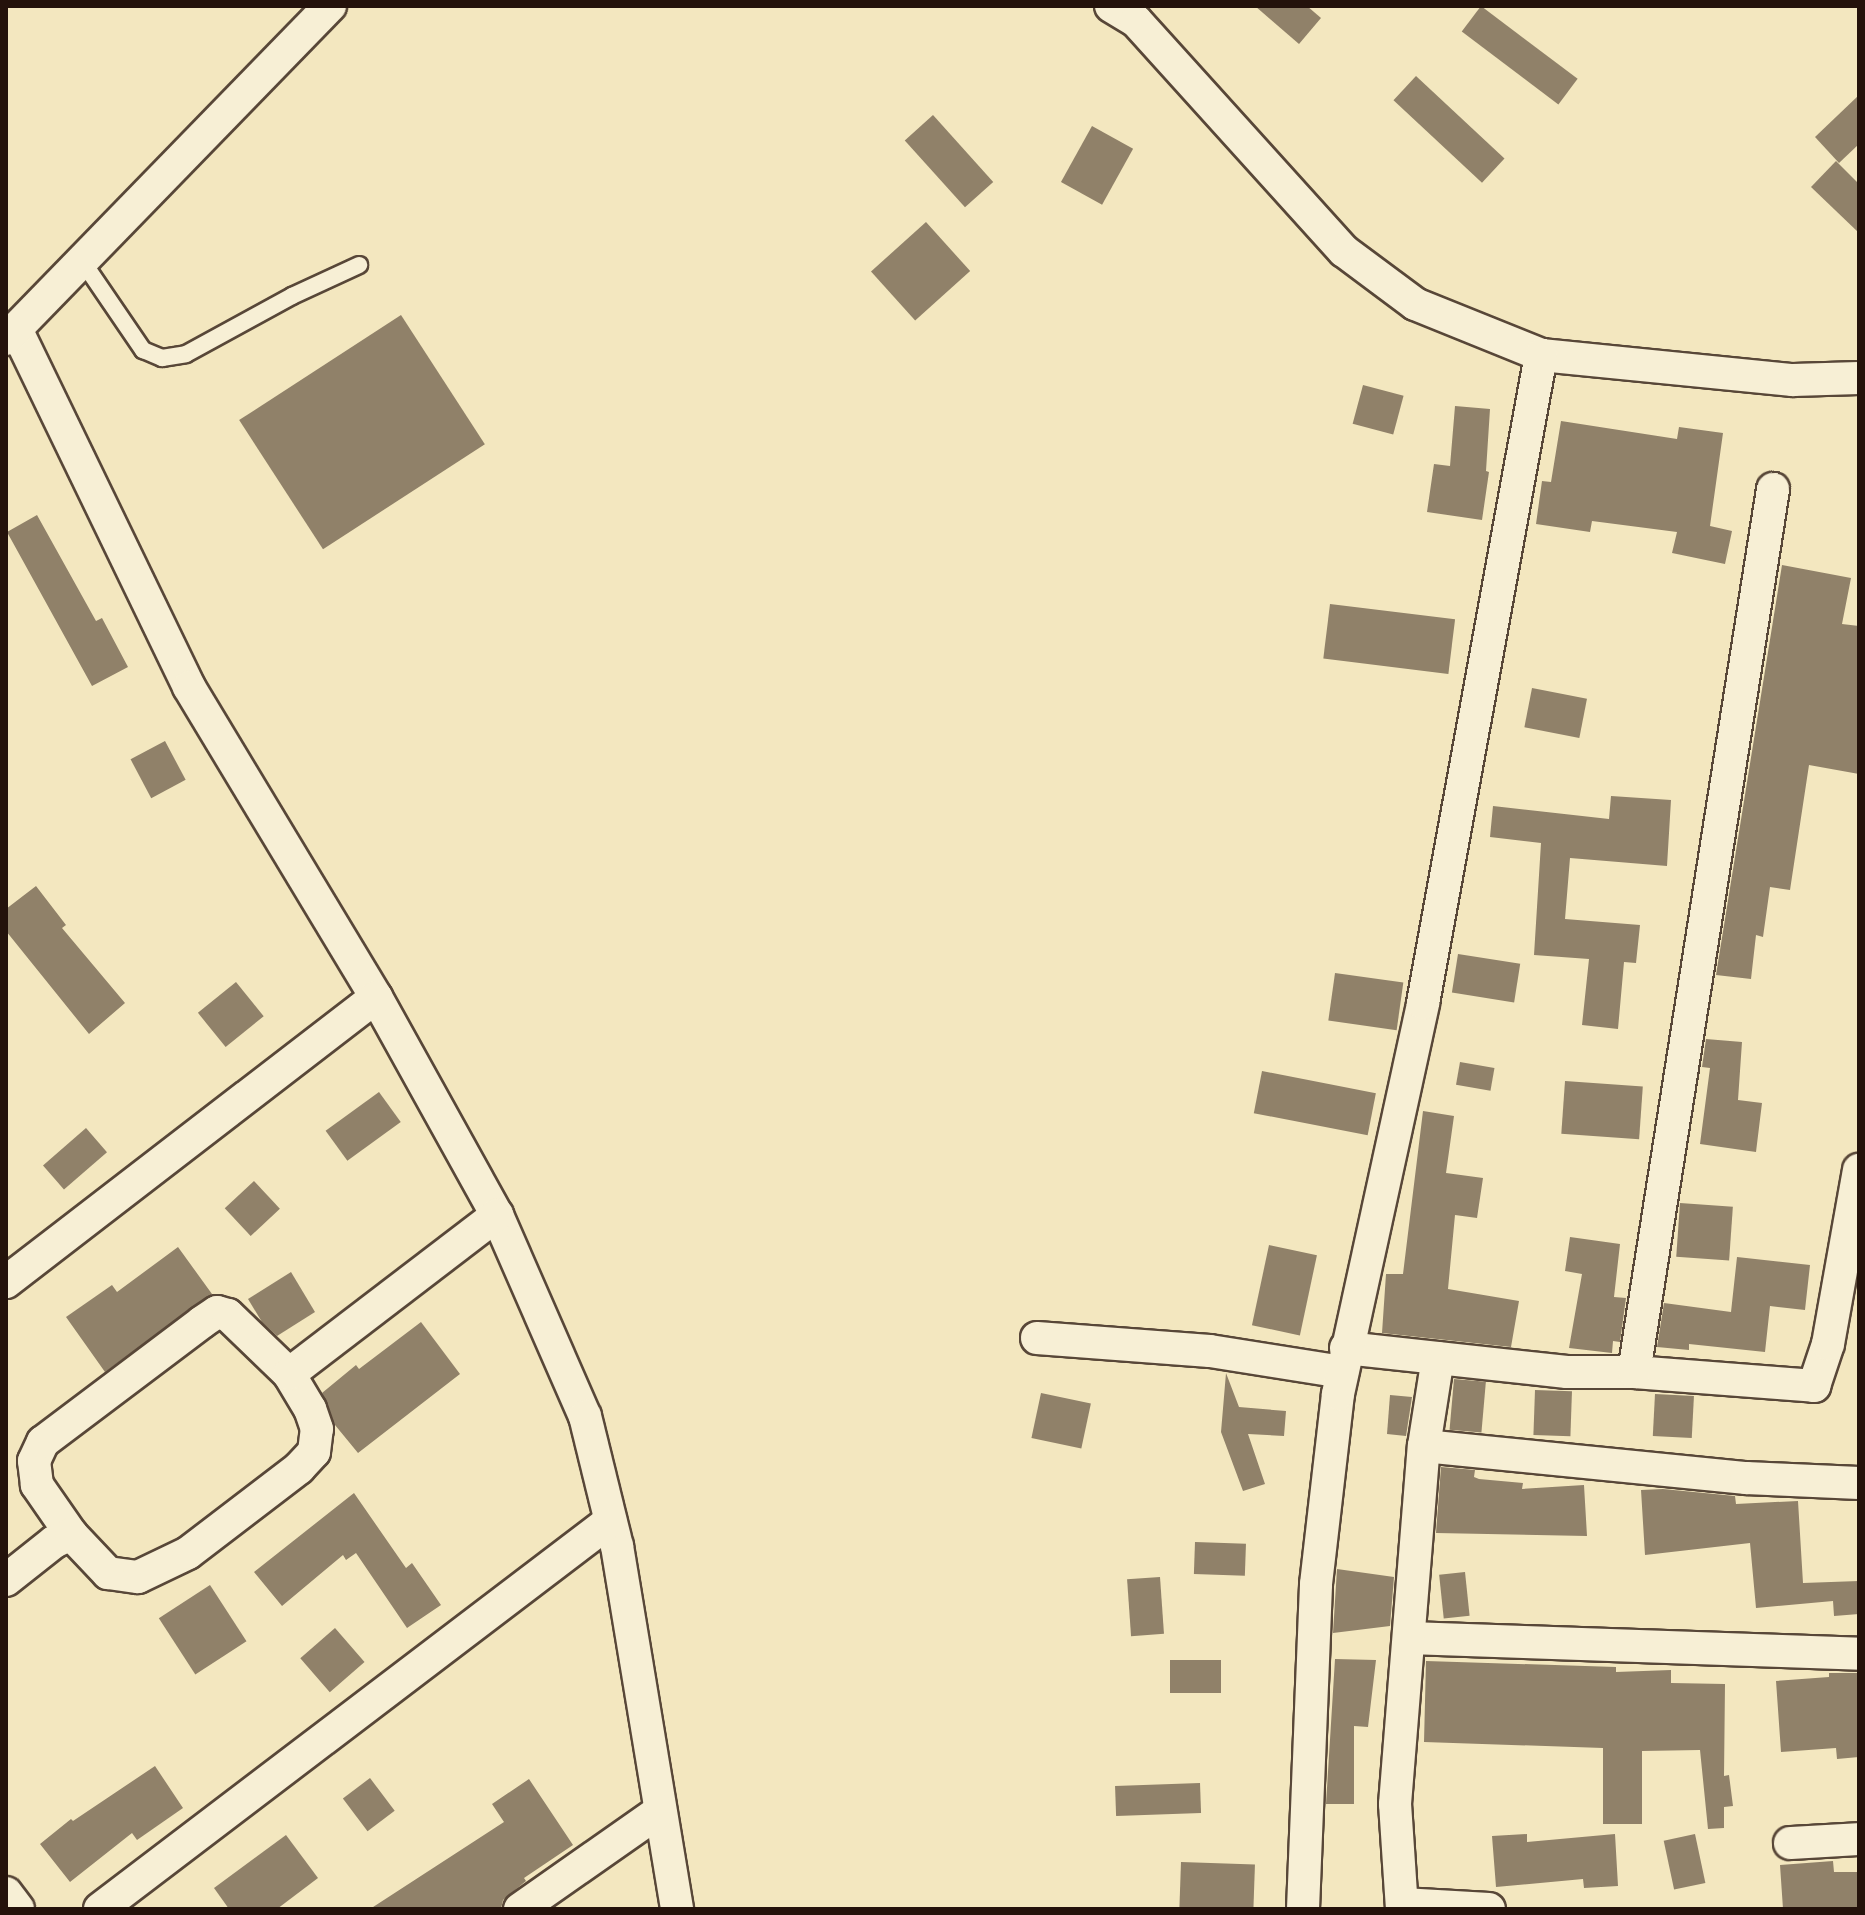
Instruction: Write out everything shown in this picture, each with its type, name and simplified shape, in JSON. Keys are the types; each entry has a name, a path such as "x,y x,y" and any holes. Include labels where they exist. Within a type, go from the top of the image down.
{"street":[{"path":"330,6 12,335 189,687 376,997 497,1215 585,1416 610,1521 677,1909"},
{"path":"1111,6 1136,21 1344,251 1415,304 1541,355 1793,380 1859,378"},
{"path":"1303,1909 1316,1584 1344,1360 1423,1003 1541,355"},
{"path":"1634,1372 1773,489"},
{"path":"6,1282 376,997"},
{"path":"1037,1338 1344,1360 1438,1358 1567,1372 1634,1372 1814,1386 1828,1344 1852,1246 1859,1170"},
{"path":"289,1374 497,1215"},
{"path":"217,1312 228,1315 289,1374 314,1419 317,1429 314,1452 299,1468 188,1553 138,1577 108,1573 71,1534 37,1485 34,1461 43,1442 217,1312"},
{"path":"1438,1358 1424,1446 1411,1638 1395,1804 1402,1906 1489,1909"},
{"path":"1424,1446 1746,1478 1859,1483"},
{"path":"100,1909 610,1521"},
{"path":"6,1580 54,1542 71,1534"},
{"path":"1411,1638 1859,1654"},
{"path":"520,1909 660,1811"},
{"path":"1790,1843 1859,1839"},
{"path":"6,1893 18,1909"}],"lane":[{"path":"83,262 143,350 162,358 186,354 292,296 359,265"}],"building":[{"path":"1255,6 1307,6 1321,18 1299,44"},
{"path":"1481,6 1578,79 1558,104 1462,32"},
{"path":"1416,76 1504,159 1482,183 1393,100"},
{"path":"1859,95 1859,144 1839,163 1815,137"},
{"path":"933,115 993,182 965,207 905,140"},
{"path":"1092,126 1133,149 1102,205 1061,182"},
{"path":"1836,161 1859,184 1859,233 1811,187"},
{"path":"926,222 970,271 915,321 871,272"},
{"path":"401,315 485,444 323,549 239,420"},
{"path":"1363,385 1404,396 1393,435 1353,424"},
{"path":"1455,406 1490,409 1486,471 1489,472 1482,520 1427,512 1434,464 1450,466"},
{"path":"1561,421 1677,439 1679,427 1723,433 1710,526 1732,531 1725,564 1672,553 1677,532 1592,521 1590,532 1536,524 1542,481 1551,482"},
{"path":"37,515 96,621 102,618 128,667 92,686 7,532"},
{"path":"1782,565 1851,578 1842,624 1859,626 1859,774 1809,765 1790,890 1770,887 1763,937 1756,935 1751,979 1716,975"},
{"path":"1330,604 1455,619 1448,674 1323,659"},
{"path":"1532,688 1587,699 1579,738 1524,727"},
{"path":"165,741 186,780 151,798 131,759"},
{"path":"1611,796 1671,800 1667,866 1570,858 1565,919 1640,925 1636,963 1624,962 1618,1029 1582,1025 1589,959 1534,955 1541,843 1490,837 1493,806 1609,819"},
{"path":"36,886 66,925 62,928 125,1003 89,1034 6,931 6,909"},
{"path":"1458,954 1520,964 1514,1002 1452,993"},
{"path":"1335,973 1403,983 1397,1030 1328,1021"},
{"path":"236,982 264,1016 226,1047 198,1013"},
{"path":"1706,1039 1742,1042 1738,1100 1762,1103 1756,1152 1700,1144 1710,1068 1702,1067"},
{"path":"1460,1062 1494,1068 1490,1091 1456,1085"},
{"path":"1262,1071 1376,1093 1368,1135 1254,1113"},
{"path":"1565,1081 1643,1086 1639,1139 1561,1134"},
{"path":"379,1092 401,1122 347,1161 326,1131"},
{"path":"1423,1111 1454,1116 1446,1173 1483,1178 1477,1218 1455,1215 1448,1289 1519,1301 1511,1347 1382,1333 1386,1274 1403,1274"},
{"path":"86,1128 107,1152 64,1190 43,1165"},
{"path":"254,1181 280,1209 251,1236 225,1208"},
{"path":"1680,1203 1733,1207 1729,1261 1676,1257"},
{"path":"1570,1237 1620,1244 1614,1297 1626,1298 1620,1342 1613,1341 1612,1353 1569,1348 1582,1274 1565,1271"},
{"path":"1269,1245 1317,1255 1300,1335 1252,1325"},
{"path":"178,1247 212,1294 105,1372 66,1317 112,1285 117,1292"},
{"path":"1737,1257 1810,1265 1805,1310 1770,1306 1765,1352 1689,1344 1689,1350 1657,1347 1664,1303 1731,1312"},
{"path":"291,1272 315,1312 277,1336 262,1322 248,1299"},
{"path":"421,1322 460,1374 358,1453 335,1425 322,1393 356,1365 359,1369"},
{"path":"1226,1373 1239,1407 1286,1411 1284,1436 1248,1434 1265,1484 1243,1491 1221,1432"},
{"path":"1454,1379 1486,1382 1481,1433 1450,1430"},
{"path":"1535,1390 1572,1391 1570,1436 1533,1435"},
{"path":"1041,1393 1091,1404 1081,1449 1031,1438"},
{"path":"1655,1394 1694,1396 1692,1438 1653,1436"},
{"path":"1390,1395 1412,1397 1406,1436 1387,1434"},
{"path":"1441,1467 1475,1470 1474,1477 1479,1479 1523,1483 1522,1489 1584,1485 1587,1536 1436,1533"},
{"path":"1641,1490 1735,1496 1736,1504 1798,1501 1803,1583 1859,1581 1859,1614 1834,1616 1833,1601 1756,1608 1750,1543 1645,1555"},
{"path":"354,1493 406,1568 412,1563 441,1605 407,1628 356,1553 346,1560 343,1555 282,1606 254,1572"},
{"path":"1195,1542 1246,1544 1245,1576 1194,1574"},
{"path":"1337,1569 1394,1577 1390,1626 1333,1633"},
{"path":"1465,1572 1470,1616 1444,1618 1439,1575"},
{"path":"1160,1577 1164,1634 1131,1636 1127,1579"},
{"path":"210,1585 246,1641 195,1674 159,1618"},
{"path":"335,1628 365,1662 330,1692 300,1658"},
{"path":"1335,1659 1376,1660 1368,1727 1354,1726 1354,1804 1326,1804"},
{"path":"1170,1660 1221,1660 1221,1693 1170,1693"},
{"path":"1426,1661 1616,1667 1616,1672 1671,1670 1671,1683 1725,1684 1724,1776 1729,1775 1733,1806 1724,1807 1724,1828 1708,1829 1700,1750 1642,1751 1642,1824 1603,1824 1603,1748 1424,1742"},
{"path":"1829,1673 1859,1673 1859,1757 1837,1759 1836,1748 1781,1752 1776,1681 1829,1677"},
{"path":"155,1766 183,1808 137,1840 132,1833 70,1882 40,1844 71,1819 73,1821"},
{"path":"370,1778 395,1811 368,1831 343,1798"},
{"path":"529,1779 573,1845 524,1878 526,1881 503,1900 501,1909 370,1909 504,1822 492,1804"},
{"path":"1200,1783 1201,1813 1116,1816 1115,1786"},
{"path":"1527,1834 1527,1842 1615,1834 1618,1886 1584,1888 1583,1879 1496,1887 1492,1836"},
{"path":"1695,1834 1705,1883 1674,1890 1664,1841"},
{"path":"286,1835 318,1878 277,1909 229,1909 214,1888"},
{"path":"1833,1861 1834,1872 1859,1872 1859,1909 1783,1909 1780,1865"},
{"path":"1181,1862 1255,1865 1253,1909 1179,1909"}]}
